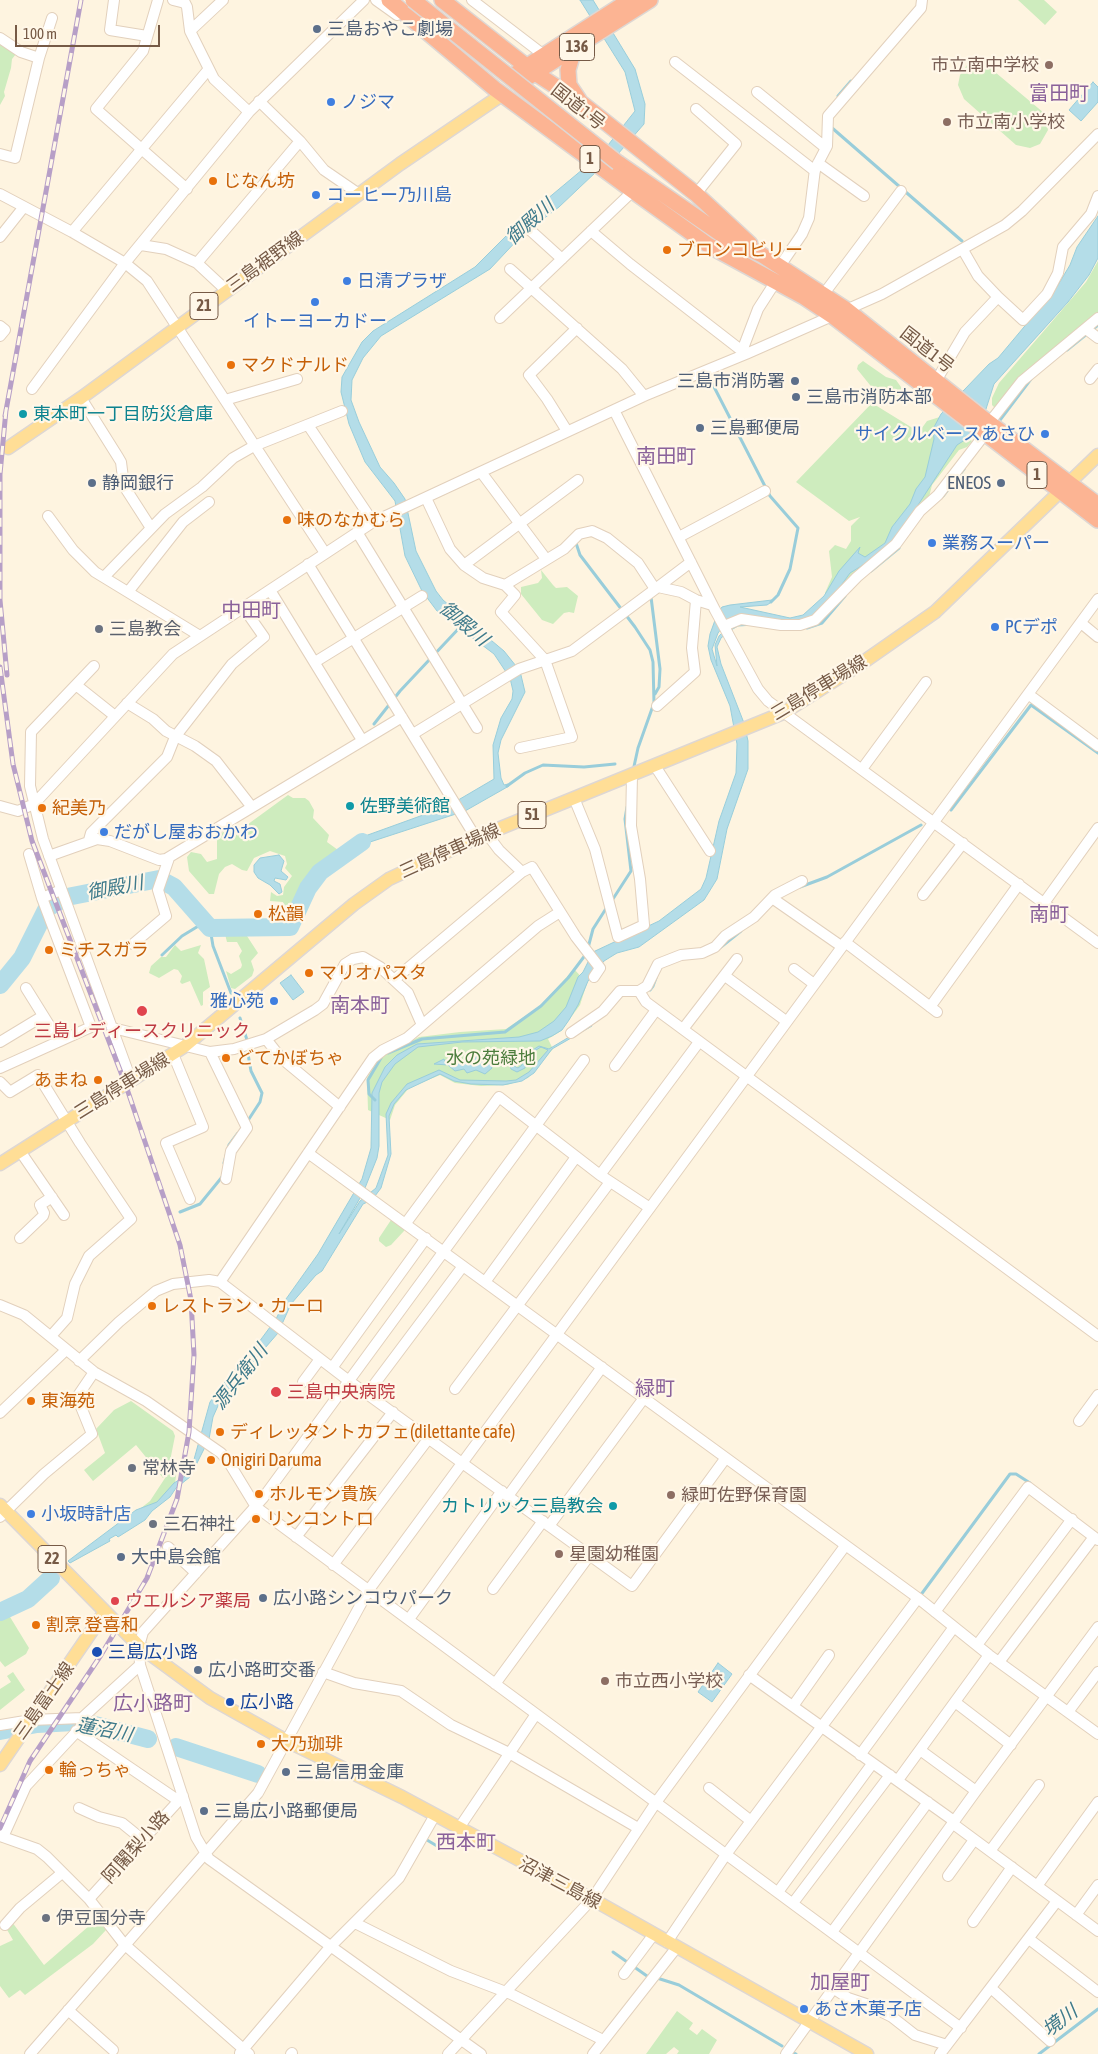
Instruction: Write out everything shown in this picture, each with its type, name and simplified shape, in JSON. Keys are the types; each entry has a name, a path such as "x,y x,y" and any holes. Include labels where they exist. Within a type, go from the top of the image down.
{"highway":[{"name":"1","path":"390,0 499,92 708,245 778,274 804,297 840,313 952,401"},
{"name":"国道1号","path":"413,0 618,163 725,237 804,297"},
{"name":"1","path":"442,0 530,70 580,102 696,194 762,255"},
{"name":"136","path":"499,92 630,0"},
{"name":"136","path":"548,58 582,44 650,0"},
{"name":"1","path":"580,102 569,85 568,70 572,56 582,44"},
{"name":"国道1号","path":"725,237 762,255 778,274 823,295 840,313 936,381 952,401 1065,488 1098,520"},
{"name":"国道1号","path":"1065,488 1098,504"}],"main road":[{"name":"三島裾野線","path":"8,448 81,398 499,92"},
{"name":"三島停車場線","path":"0,1164 185,1046 369,892 421,862 783,713 862,663 935,612 1098,456"},
{"name":"22","path":"2,1512 104,1613"},
{"name":"沼津三島線","path":"104,1613 139,1646 210,1698 285,1740 435,1815 592,1900 867,2054"},
{"name":"三島富士線","path":"0,1765 104,1613"}],"street":[{"path":"114,0 110,30 147,36"},
{"path":"158,0 143,51 96,109 187,189"},
{"path":"173,0 186,2 190,16 190,31 208,70 220,87 249,112"},
{"path":"190,31 223,0"},
{"path":"32,389 125,263 249,112 364,0"},
{"path":"376,0 461,60"},
{"path":"472,0 548,58"},
{"path":"744,353 758,309 802,234 809,218 816,167 826,148 826,121 830,112 910,23 921,8 922,0"},
{"path":"0,154 14,158 39,58 52,18"},
{"path":"0,38 21,52 39,58"},
{"path":"675,62 816,167 864,196"},
{"path":"72,232 208,70"},
{"path":"758,92 826,148"},
{"path":"259,101 300,141 324,170 359,194"},
{"path":"696,109 736,144 696,194"},
{"path":"0,806 18,811 34,804 173,654 373,522 644,396 882,294 964,250 1005,225 1022,211 1098,134"},
{"path":"197,263 300,141"},
{"path":"500,318 633,191"},
{"path":"823,295 901,191"},
{"path":"0,194 23,208 72,232 125,263 146,281 325,553"},
{"path":"964,250 978,276 1023,320 1047,294 1058,273 1063,247 1091,214 1098,196"},
{"path":"0,237 23,208"},
{"path":"530,230 562,259"},
{"path":"591,231 744,353"},
{"path":"141,245 166,249 197,263 226,290"},
{"path":"510,269 622,369 644,396"},
{"path":"936,381 965,332 998,297"},
{"path":"724,625 740,619 780,625 800,625 815,620 857,577 896,544 920,511 938,495 984,426 1022,381 1098,318"},
{"path":"0,326 5,330 0,336"},
{"path":"566,431 547,399 529,375 576,328"},
{"path":"1086,329 1098,338"},
{"path":"1090,379 1098,369"},
{"path":"225,400 297,378"},
{"path":"81,398 121,462 124,486 151,528"},
{"path":"614,410 758,689 783,713 1098,943"},
{"path":"104,577 172,508 202,487 233,458 254,446 342,411"},
{"path":"308,426 373,522"},
{"path":"481,472 546,559"},
{"path":"464,565 578,480"},
{"path":"679,537 765,491"},
{"path":"426,498 442,537 464,565 483,578 505,584 515,595 501,612 545,660 572,737 520,748"},
{"path":"128,592 183,522 209,502"},
{"path":"48,516 81,558 104,577 200,636"},
{"path":"505,584 568,546 579,534 592,531 607,538 638,563 656,588 681,592 714,607"},
{"path":"357,532 477,728"},
{"path":"413,734 520,669 572,652 691,562"},
{"path":"308,564 413,734 482,836 522,872"},
{"path":"270,590 362,740"},
{"path":"314,662 422,596"},
{"path":"30,2054 124,1944 206,1854 258,1793 285,1740 368,1591 1098,599"},
{"path":"657,706 695,672 692,648 696,600"},
{"path":"89,840 91,833 167,757 175,738 232,664 264,638 243,607"},
{"path":"1081,623 1098,637"},
{"path":"94,666 31,732 30,786 39,829 131,1080"},
{"path":"862,769 926,682"},
{"path":"76,686 115,716"},
{"path":"1028,694 1098,746"},
{"path":"127,703 153,719 175,738 195,746 216,761 251,806"},
{"path":"49,856 89,840 110,841 159,860 170,858 251,806 402,716"},
{"path":"655,766 710,851"},
{"path":"574,798 595,849 618,937 644,924 640,879 631,826 632,775"},
{"path":"1044,902 1098,828"},
{"path":"923,895 963,843"},
{"path":"0,1068 91,1027 42,898 29,854"},
{"path":"133,944 166,916 160,903 159,887 170,858"},
{"path":"395,979 522,872 532,867 560,912 600,968 594,977"},
{"path":"572,1033 603,1011 620,991 639,991 650,983 658,964 681,955 702,953 715,947 725,936 754,917 772,898 802,881"},
{"path":"772,898 843,944 934,1010 1019,884"},
{"path":"42,898 62,892"},
{"path":"220,1282 378,1054 407,1038 538,926 560,912"},
{"path":"113,1028 210,1052 234,1049 266,1039 323,1004 341,971 353,958 362,956 368,958 395,979 414,1002 422,1025"},
{"path":"683,1029 738,959"},
{"path":"794,968 814,984"},
{"path":"725,976 786,1022"},
{"path":"26,988 59,1041"},
{"path":"639,991 642,999 656,1010 1098,1336"},
{"path":"616,1066 656,1010"},
{"path":"0,1042 43,1016"},
{"path":"266,1039 280,1058 340,1107"},
{"path":"600,1175 699,1042"},
{"path":"210,1052 247,1128 231,1151 226,1179"},
{"path":"173,1054 203,1127 166,1143 190,1199"},
{"path":"481,2054 214,1864 196,1837 181,1798 140,1665 139,1646 143,1632 256,1507 584,1060"},
{"path":"2,1087 10,1092 38,1075 131,1219 88,1256 75,1284 68,1318 51,1336"},
{"path":"406,1223 499,1097 600,1175 650,1208"},
{"path":"20,1151 64,1214"},
{"path":"308,1153 918,1598 989,1655 1098,1734"},
{"path":"485,1282 576,1157"},
{"path":"455,1389 610,1182"},
{"path":"20,1238 43,1216 44,1213 40,1205 52,1197"},
{"path":"332,1368 426,1238"},
{"path":"368,1394 463,1266"},
{"path":"80,1361 144,1299 161,1288 174,1284 209,1280 220,1282 349,1381 632,1586 725,1458"},
{"path":"0,1305 24,1314 94,1372 146,1401 207,1444 228,1461 256,1507 368,1591 657,1801 960,2028"},
{"path":"0,1414 66,1350"},
{"path":"303,1382 320,1359"},
{"path":"409,1619 602,1366"},
{"path":"2,1512 92,1434 77,1397 94,1372"},
{"path":"1079,1422 1098,1396"},
{"path":"493,1589 644,1398"},
{"path":"296,1537 392,1412"},
{"path":"333,1565 428,1438"},
{"path":"935,1612 1028,1487 1072,1519 1096,1539 1000,1662"},
{"path":"977,1645 1072,1519"},
{"path":"448,2054 592,1900 657,1801 845,1546"},
{"path":"168,1547 196,1573"},
{"path":"495,1684 589,1556"},
{"path":"593,2054 672,1944 726,1853 918,1598"},
{"path":"860,1755 954,1627"},
{"path":"786,2054 953,1822 1097,1629"},
{"path":"793,1706 829,1655"},
{"path":"793,1903 894,1777 920,1750 989,1655"},
{"path":"140,1665 80,1724 26,1786 1,1837 37,1849 89,1899 124,1944 244,2052 331,1946 399,1878 435,1815"},
{"path":"323,1672 354,1683 397,1690 451,1725 509,1753 638,1828"},
{"path":"1068,1712 1098,1672"},
{"path":"749,1675 872,1764 894,1777 974,1840 1098,1931"},
{"path":"955,1702 1010,1745"},
{"path":"459,1828 536,1714"},
{"path":"0,1725 80,1724 181,1798"},
{"path":"920,1750 976,1791"},
{"path":"778,1892 872,1764"},
{"path":"990,1851 1038,1785"},
{"path":"709,1788 751,1821"},
{"name":"阿闍梨小路","path":"89,1899 181,1798"},
{"path":"832,1932 928,1802"},
{"path":"1037,1886 1098,1802"},
{"path":"79,1808 99,1817 122,1823 143,1840"},
{"path":"948,1876 974,1840"},
{"path":"973,1922 1012,1867"},
{"path":"5,1925 20,1908 62,1873"},
{"path":"1076,1915 1098,1885"},
{"path":"940,2054 1057,1901"},
{"path":"355,1922 451,1971 505,1992 603,2040"},
{"path":"628,1967 654,1934"},
{"path":"1029,1938 1098,1992"},
{"path":"833,1988 848,1998 866,2004 892,2018 915,2035 947,2045"},
{"path":"991,1988 1050,2041"},
{"path":"68,2010 113,2050"}],"green space":[{"path":"1018,0 1044,0 1057,12 1045,25"},
{"path":"0,42 16,54 12,59 4,92 5,96 0,105"},
{"path":"983,62 1044,113 1048,130 1040,144 1030,148 1016,145 964,99 958,85 960,75 967,65"},
{"path":"1098,261 1098,314 996,409 992,405 992,398 999,383 1086,282"},
{"path":"863,361 886,377 896,380 901,387 901,395 890,397 874,390 857,369 858,365"},
{"path":"872,403 919,432 927,421 943,416 972,441 967,447 959,450 932,485 929,497 830,601 825,593 832,577 829,551 835,545 846,549 851,541 851,526 860,517 849,521 796,482"},
{"path":"541,570 556,588 567,587 578,596 574,613 564,613 553,624 542,620 521,594 521,587 538,583 542,578"},
{"path":"288,795 293,798 305,798 309,801 314,810 313,818 329,835 327,842 338,850 335,856 314,874 295,908 290,909 287,913 283,902 270,901 271,892 277,896 283,895 284,887 292,876 285,868 287,864 285,856 270,851 254,858 247,871 232,864 225,867 219,874 214,894 209,894 189,871 187,857 191,852 201,854 207,862 217,859 217,839 221,833 232,829 240,830"},
{"path":"224,930 232,935 247,936 258,953 251,961 254,970 252,976 235,989 231,988 226,971 231,974 241,968 239,956 242,951 237,942 227,942"},
{"path":"175,945 181,951 201,945 198,953 204,959 210,987 203,992 203,1005 201,1006 190,981 182,984 180,982 182,976 178,970 174,969 159,978 149,973 151,966 161,957 166,957"},
{"name":"水の苑緑地","path":"574,969 587,983 580,1005 561,1031 548,1039 553,1049 528,1078 507,1085 481,1086 455,1083 440,1075 409,1088 395,1105 390,1120 368,1110 367,1078 379,1057 419,1037 506,1029 540,1006"},
{"path":"391,1220 404,1227 404,1231 391,1245 386,1247 379,1241 379,1238"},
{"path":"131,1401 173,1431 175,1436 169,1466 163,1478 136,1445 93,1481 84,1470 105,1453 96,1429 114,1410"},
{"path":"169,1472 175,1472 175,1483 165,1496 158,1503 141,1508 150,1501"},
{"path":"7,1612 29,1648 26,1654 5,1667 0,1661 0,1619"},
{"path":"13,1672 25,1690 0,1710 0,1689 11,1682 7,1676"},
{"path":"97,1919 106,1930 93,1944 25,1995 20,1990 9,1998 0,1986 0,1946 13,1940 6,1928 12,1922 44,1965"},
{"path":"677,2011 693,2023 689,2029 697,2035 702,2029 717,2040 709,2054 677,2054 679,2051 674,2047 666,2054 646,2054"}],"water":[{"path":"580,0 593,0 635,69 645,104 644,124 611,162 597,171 559,207 522,235 490,269 381,336 363,358 352,380 351,400 359,422 380,467 405,499 416,551 436,591 443,600 504,651 520,671 525,692 501,740 498,753 501,778 504,785 508,784 509,786 465,811 367,843 345,858 341,851 365,836 448,806 494,779 493,745 501,718 512,699 513,691 510,678 494,654 437,611 422,591 405,556 395,501 365,462 349,424 341,392 342,377 362,342 373,331 475,267 522,220 601,154 635,111 625,72"},
{"path":"1093,82 1098,87 1098,102 1081,121 1069,110"},
{"path":"1098,216 1098,258 1089,275 1068,302 994,384 986,409 974,434 957,445 894,542 879,555 850,573 827,605 809,619 786,622 739,616 729,619 718,633 712,649 717,666 715,645 719,636 729,626 754,622 754,625 738,626 731,630 721,638 717,647 721,664 744,723 748,741 748,769 727,829 717,879 704,900 639,947 617,953 604,961 588,981 578,1005 569,1020 562,1030 552,1036 540,1041 462,1042 418,1047 395,1064 382,1082 379,1093 379,1146 377,1158 363,1193 339,1234 360,1201 376,1188 388,1155 386,1114 391,1103 407,1084 439,1070 460,1080 516,1080 529,1072 548,1050 541,1047 536,1050 526,1058 525,1068 517,1072 511,1069 507,1057 490,1061 492,1068 485,1074 476,1070 467,1073 464,1069 455,1071 448,1065 434,1064 444,1059 445,1062 456,1058 471,1063 477,1056 489,1058 510,1054 514,1066 518,1068 522,1065 525,1055 539,1046 549,1049 591,1024 592,1026 552,1049 534,1073 522,1081 503,1085 471,1084 454,1081 440,1074 406,1090 394,1104 389,1116 391,1154 381,1188 372,1200 363,1204 322,1271 316,1275 291,1304 278,1333 221,1399 213,1417 209,1439 190,1477 176,1488 170,1497 152,1511 145,1520 70,1563 68,1561 136,1510 157,1502 174,1483 187,1475 193,1463 210,1402 276,1319 286,1299 318,1254 362,1179 371,1148 372,1093 385,1067 397,1055 417,1044 519,1037 538,1032 554,1021 566,1007 578,977 583,972 593,952 659,921 701,889 706,878 719,821 736,773 737,744 730,706 711,660 708,646 718,612 722,607 730,605 772,600 767,605 740,607 790,618 803,615 824,596 839,571 860,547 858,553 865,557 885,543 892,527 910,504 916,489 925,477 934,439 933,429 941,414 989,364 998,358 1055,290 1070,265 1077,247"},
{"path":"279,855 284,861 281,871 288,877 286,880 275,878 274,881 280,884 282,892 279,894 270,885 258,878 254,872 254,865 260,858"},
{"path":"291,975 304,992 293,1000 280,983"},
{"path":"718,1663 732,1674 712,1702 698,1692"}],"waterway":[{"path":"838,96 851,81"},
{"path":"831,127 962,241"},
{"path":"1067,350 1098,325"},
{"path":"997,424 1031,379"},
{"path":"711,381 770,496 798,528 790,569 778,595 771,602"},
{"path":"943,496 964,469"},
{"path":"576,543 580,555 635,627 650,650 653,662 654,703 638,748 633,771"},
{"path":"871,571 899,548"},
{"path":"807,628 822,623 845,596"},
{"path":"651,597 660,669 659,687 655,694"},
{"path":"374,724 400,691 462,625"},
{"path":"951,810 1031,705 1098,753"},
{"path":"507,786 525,773 543,765 584,767 615,764"},
{"path":"611,902 631,871 625,819 627,807"},
{"path":"800,887 827,877 921,825"},
{"name":"御殿川","path":"0,985 22,958 47,908 67,897 159,879 174,887 210,928 290,927 308,888 320,872 362,842"},
{"path":"588,948 593,929 607,907"},
{"path":"162,955 182,936 205,922"},
{"path":"210,928 213,946 231,993"},
{"path":"721,947 741,931"},
{"path":"388,1053 422,1039 505,1032 541,1006 568,978 586,954"},
{"path":"650,990 656,978"},
{"path":"240,1018 247,1040"},
{"path":"247,1122 260,1102 262,1093 251,1071 248,1054"},
{"path":"375,1100 369,1094 368,1080 381,1058"},
{"path":"224,1163 229,1145 238,1133"},
{"path":"180,1212 200,1204 222,1177"},
{"path":"920,1596 1010,1474 1016,1474 1030,1483"},
{"name":"源兵衛川","path":"0,1612 28,1599 51,1578"},
{"name":"蓮沼川","path":"0,1731 37,1724 74,1722 91,1724 148,1739"},
{"name":"蓮沼川","path":"176,1747 258,1774"},
{"path":"427,1840 442,1849"},
{"path":"613,1952 647,1976"},
{"path":"657,1978 679,1985 782,2046"},
{"name":"境川","path":"1039,2054 1098,2009"},
{"path":"792,2052 796,2054"}],"railway":[{"path":"5,416 81,0"},
{"path":"6,410 0,474 0,600 7,675"},
{"path":"0,667 13,764 32,841 125,1083 180,1245 191,1300 194,1355 189,1432 177,1499 147,1578 101,1655 30,1761 0,1828"}],"place":[{"name":"三島おやこ劇場","path":"317,29"},
{"name":"市立南中学校","path":"1049,65"},
{"name":"ノジマ","path":"331,102"},
{"name":"市立南小学校","path":"947,122"},
{"name":"じなん坊","path":"213,181"},
{"name":"コーヒー乃川島","path":"316,195"},
{"name":"ブロンコビリー","path":"667,250"},
{"name":"日清プラザ","path":"347,281"},
{"name":"イトーヨーカドー","path":"315,302"},
{"name":"マクドナルド","path":"231,365"},
{"name":"三島市消防署","path":"795,381"},
{"name":"三島市消防本部","path":"796,397"},
{"name":"東本町一丁目防災倉庫","path":"23,414"},
{"name":"三島郵便局","path":"700,428"},
{"name":"サイクルベースあさひ","path":"1045,434"},
{"name":"静岡銀行","path":"92,483"},
{"name":"ENEOS","path":"1001,483"},
{"name":"味のなかむら","path":"287,520"},
{"name":"業務スーパー","path":"932,543"},
{"name":"PCデポ","path":"995,627"},
{"name":"三島教会","path":"99,629"},
{"name":"佐野美術館","path":"350,806"},
{"name":"紀美乃","path":"42,808"},
{"name":"だがし屋おおかわ","path":"104,832"},
{"name":"松韻","path":"258,914"},
{"name":"ミチスガラ","path":"49,950"},
{"name":"マリオパスタ","path":"309,973"},
{"name":"雅心苑","path":"274,1001"},
{"name":"三島レディースクリニック","path":"142,1011"},
{"name":"どてかぼちゃ","path":"226,1058"},
{"name":"あまね","path":"98,1080"},
{"name":"レストラン・カーロ","path":"152,1306"},
{"name":"三島中央病院","path":"276,1392"},
{"name":"東海苑","path":"31,1401"},
{"name":"ディレッタントカフェ(dilettante cafe)","path":"220,1432"},
{"name":"Onigiri Daruma","path":"211,1460"},
{"name":"常林寺","path":"132,1468"},
{"name":"ホルモン貴族","path":"259,1494"},
{"name":"緑町佐野保育園","path":"671,1495"},
{"name":"カトリック三島教会","path":"613,1506"},
{"name":"小坂時計店","path":"31,1514"},
{"name":"リンコントロ","path":"256,1519"},
{"name":"三石神社","path":"153,1524"},
{"name":"星園幼稚園","path":"559,1554"},
{"name":"大中島会館","path":"121,1557"},
{"name":"広小路シンコウパーク","path":"263,1598"},
{"name":"ウエルシア薬局","path":"115,1601"},
{"name":"割烹 登喜和","path":"36,1625"},
{"name":"三島広小路","path":"97,1652"},
{"name":"広小路町交番","path":"198,1670"},
{"name":"市立西小学校","path":"605,1681"},
{"name":"広小路","path":"230,1702"},
{"name":"大乃珈琲","path":"261,1744"},
{"name":"輪っちゃ","path":"49,1770"},
{"name":"三島信用金庫","path":"286,1772"},
{"name":"三島広小路郵便局","path":"204,1811"},
{"name":"伊豆国分寺","path":"46,1918"},
{"name":"あさ木菓子店","path":"804,2009"}],"district":[{"name":"富田町","path":"1059,94"},
{"name":"南田町","path":"666,457"},
{"name":"中田町","path":"251,611"},
{"name":"南町","path":"1049,915"},
{"name":"南本町","path":"360,1006"},
{"name":"緑町","path":"655,1389"},
{"name":"広小路町","path":"153,1704"},
{"name":"西本町","path":"466,1843"},
{"name":"加屋町","path":"840,1983"}]}
